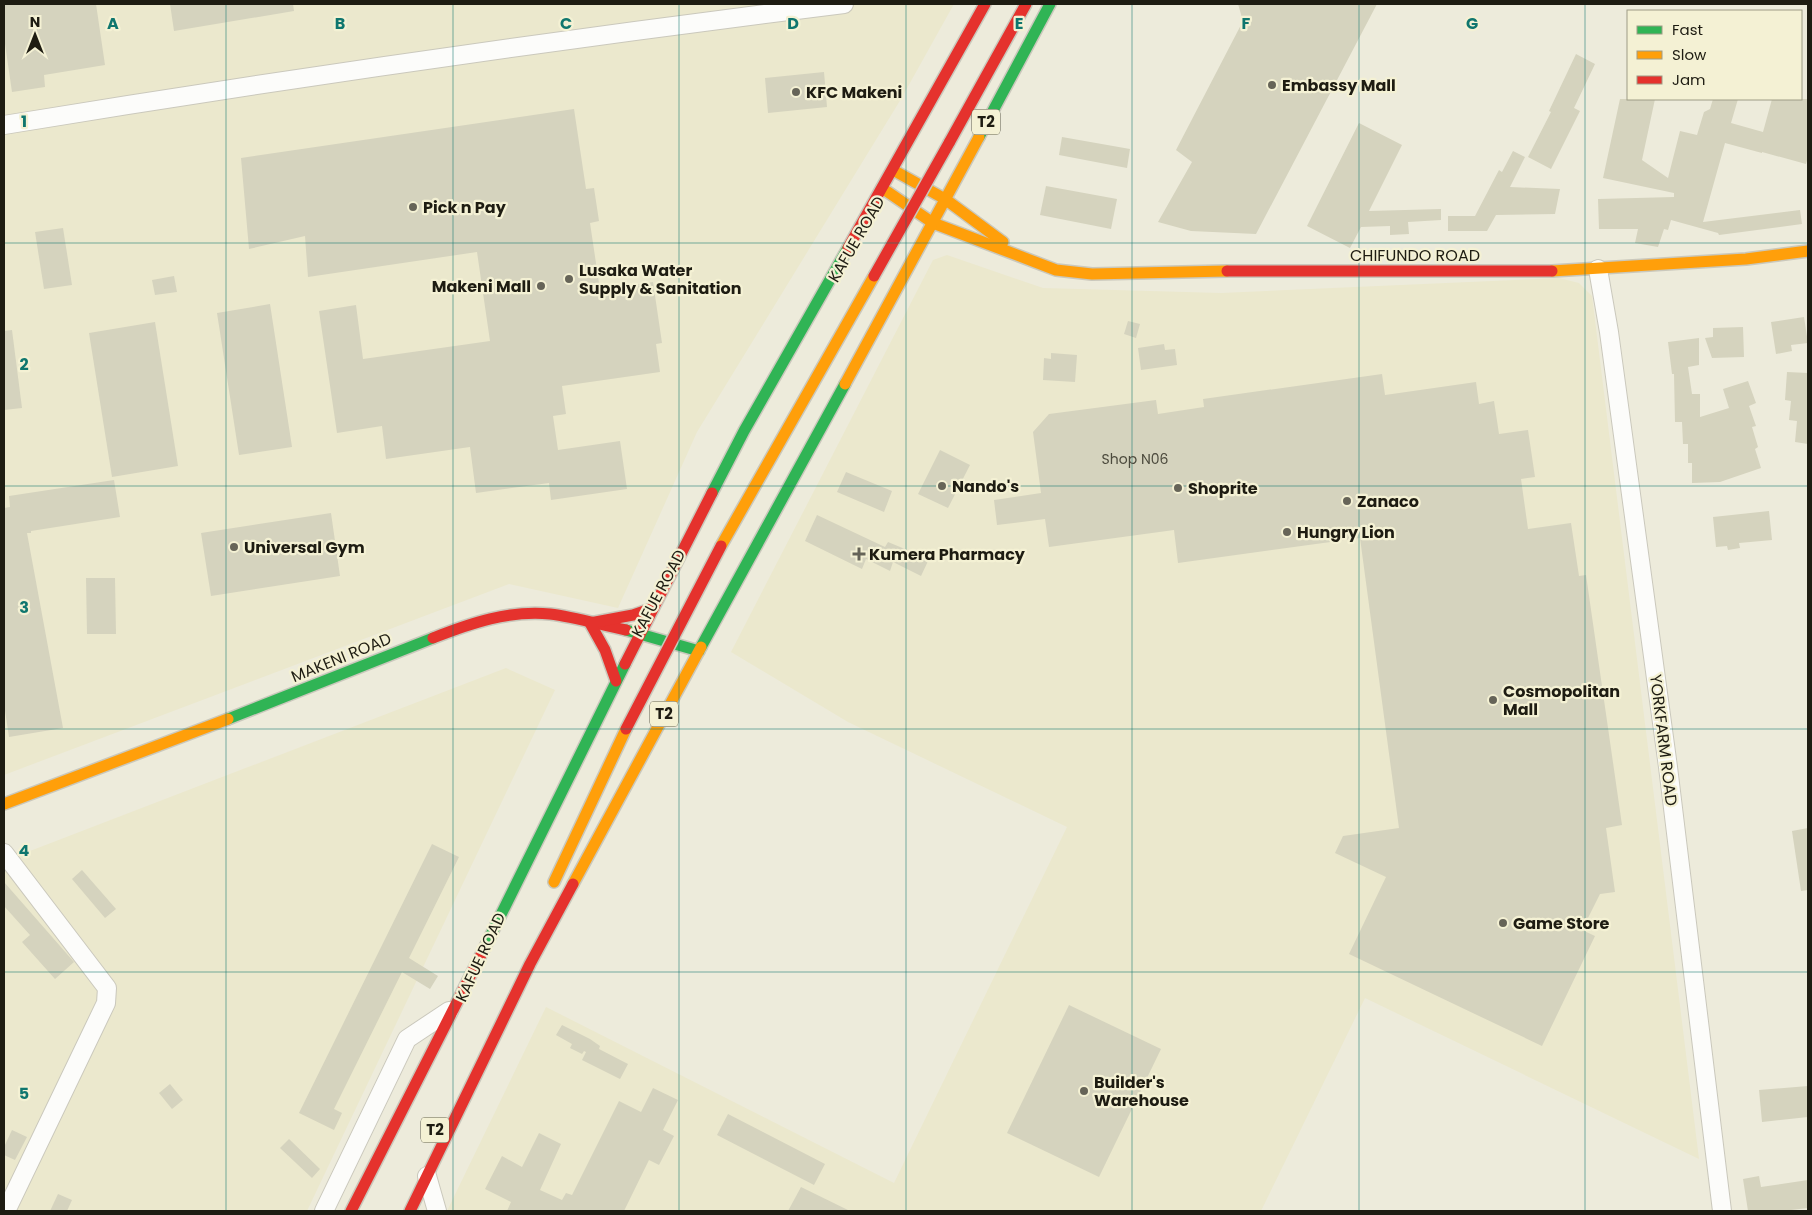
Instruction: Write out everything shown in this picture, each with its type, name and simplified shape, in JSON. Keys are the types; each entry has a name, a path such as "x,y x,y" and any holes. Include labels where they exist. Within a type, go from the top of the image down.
{"main road":[{"name":"KAFUE ROAD","path":"351,1211 616,681 744,431 985,4"},
{"name":"KAFUE ROAD","path":"551,889 626,729 721,546 949,144 1026,4"},
{"name":"T2","path":"410,1211 530,964 1050,4"},
{"name":"KAFUE ROAD","path":"891,210 915,169"},
{"name":"CHIFUNDO ROAD","path":"893,170 945,199 1022,258"},
{"name":"CHIFUNDO ROAD","path":"882,188 933,223 1056,270 1092,274 1260,270 1542,272 1746,259 1808,251"},
{"path":"616,681 608,653 590,622 633,615 653,608"},
{"name":"MAKENI ROAD","path":"4,804 216,724 463,626 498,616 550,614 641,633 699,651"},
{"name":"KAFUE ROAD","path":"646,652 659,626"}],"street":[{"path":"4,126 156,100 584,37 844,4"},
{"name":"YORKFARM ROAD","path":"1598,269 1609,332 1667,760 1722,1211"},
{"path":"4,854 108,988 106,1003 6,1211"},
{"path":"327,1206 407,1039 455,1006"},
{"path":"427,1176 437,1211"}],"shaded area":[{"path":"4,4 954,4 901,99 697,432 618,608 509,584 4,775"},
{"path":"947,255 1043,288 1221,293 1559,278 1579,283 1592,296 1699,1159 1365,998 1261,1211 447,1211 546,1007 894,1183 1067,827 848,722 731,652 933,260"},
{"path":"506,668 555,690 307,1211 4,1211 4,861"}],"building":[{"path":"4,4 96,4 105,65 44,75 45,87 12,92 4,37"},
{"path":"170,4 293,4 294,11 174,31"},
{"name":"Embassy Mall","path":"1238,4 1377,4 1256,234 1191,231 1158,222 1192,162 1176,150 1243,21"},
{"path":"1576,54 1595,64 1574,108 1580,111 1551,169 1528,157 1551,112 1549,111"},
{"name":"KFC Makeni","path":"824,72 827,107 768,113 765,78"},
{"path":"1620,99 1655,100 1642,160 1668,178 1680,131 1697,135 1704,112 1710,109 1713,100 1738,100 1731,123 1763,132 1772,100 1808,99 1808,157 1806,164 1725,143 1703,222 1800,210 1802,224 1719,235 1718,233 1671,220 1668,230 1664,229 1658,247 1635,243 1638,229 1599,229 1598,199 1674,197 1674,193 1603,178"},
{"name":"Makeni Mall","path":"574,109 586,189 594,188 599,221 590,223 600,290 653,282 662,343 656,344 660,372 562,386 566,414 553,416 558,450 620,441 627,489 551,500 549,483 476,493 470,447 386,459 382,426 337,433 319,311 356,305 363,359 490,341 477,252 308,277 305,236 249,249 241,158"},
{"path":"1359,123 1402,145 1369,211 1441,209 1441,220 1408,222 1409,234 1390,235 1390,226 1361,227 1350,248 1307,226"},
{"path":"1062,137 1130,149 1127,168 1059,155"},
{"path":"1513,151 1525,157 1510,187 1560,189 1555,214 1496,215 1487,231 1448,231 1448,216 1475,216 1499,170 1502,172"},
{"path":"1046,186 1117,199 1111,229 1040,215"},
{"path":"63,228 72,285 44,289 35,232"},
{"path":"174,276 177,292 155,295 152,280"},
{"path":"270,304 292,447 239,455 217,313"},
{"path":"1804,317 1808,343 1791,345 1792,351 1776,354 1771,322"},
{"path":"1128,321 1140,324 1136,338 1124,334"},
{"path":"155,322 178,466 112,477 89,333"},
{"path":"1743,327 1744,357 1712,358 1705,338 1713,337 1713,328"},
{"path":"12,330 22,408 4,410 4,331"},
{"path":"1699,338 1699,365 1688,367 1692,394 1700,394 1700,417 1729,408 1723,389 1748,381 1756,403 1749,406 1756,426 1752,427 1758,447 1755,449 1761,468 1720,482 1692,483 1692,463 1688,463 1688,444 1683,444 1682,422 1675,422 1674,374 1672,374 1668,342"},
{"path":"1164,344 1165,350 1175,349 1177,365 1141,370 1138,348"},
{"path":"1051,353 1077,355 1075,382 1043,380 1044,358 1051,359"},
{"path":"1787,372 1808,373 1808,444 1795,442 1797,421 1789,420 1791,401 1785,400"},
{"name":"Cosmopolitan Mall","path":"1382,374 1385,395 1476,382 1479,404 1494,401 1499,434 1528,430 1535,477 1521,479 1528,529 1571,523 1579,576 1586,575 1622,825 1606,828 1615,892 1600,894 1582,930 1595,936 1542,1046 1349,954 1386,877 1335,853 1343,836 1399,828 1360,538 1178,563 1174,530 1049,547 1045,519 997,525 994,500 1041,493 1033,432 1049,414 1156,400 1158,414 1204,407 1203,399"},
{"path":"940,450 970,465 948,508 918,494"},
{"path":"846,472 892,491 884,512 837,492"},
{"path":"114,480 120,517 27,533 63,728 9,737 4,704 4,508 10,507 9,496"},
{"path":"1769,511 1772,540 1739,543 1740,548 1728,550 1727,546 1716,547 1713,517"},
{"path":"331,513 340,576 211,596 201,533"},
{"path":"817,515 885,547 888,542 929,559 921,576 893,562 890,571 866,559 862,569 805,541"},
{"path":"86,578 115,578 116,634 87,634"},
{"path":"1808,828 1808,890 1801,891 1792,831"},
{"path":"432,844 459,857 409,958 438,976 430,989 402,972 334,1109 342,1113 334,1130 299,1113"},
{"path":"82,870 116,909 105,918 72,879"},
{"path":"4,882 74,962 55,979 22,942 30,935 4,906"},
{"name":"Builder's Warehouse","path":"1069,1005 1161,1049 1099,1177 1007,1133"},
{"path":"562,1025 590,1039 600,1046 599,1049 628,1064 620,1079 582,1060 586,1052 584,1051 582,1054 570,1048 572,1044 556,1035"},
{"path":"170,1084 183,1100 172,1109 159,1093"},
{"path":"1808,1086 1808,1117 1762,1122 1759,1090"},
{"path":"653,1088 678,1100 663,1130 674,1136 659,1165 649,1160 624,1211 507,1211 511,1202 485,1189 502,1156 522,1167 539,1133 561,1144 540,1190 562,1200 566,1193 572,1195 619,1101 641,1112"},
{"path":"728,1114 825,1164 814,1185 717,1135"},
{"path":"12,1130 27,1137 15,1160 4,1155 4,1147"},
{"path":"289,1139 320,1169 312,1178 280,1148"},
{"path":"1759,1176 1761,1187 1808,1180 1808,1208 1783,1211 1748,1211 1743,1179"},
{"path":"801,1187 850,1211 788,1211"},
{"path":"58,1194 72,1200 67,1211 50,1211"}],"traffic: fast":[{"path":"979,137 1050,4"},
{"path":"712,493 744,431 848,248"},
{"path":"701,647 845,384"},
{"path":"626,630 699,651"},
{"path":"228,719 433,638"},
{"path":"485,947 625,664"}],"traffic: slow":[{"path":"845,384 979,137"},
{"path":"893,170 945,199 1003,242"},
{"path":"882,188 933,223 1056,270 1092,274 1227,271"},
{"path":"1552,271 1746,259 1808,251"},
{"path":"721,546 874,276"},
{"path":"573,884 701,647"},
{"path":"4,804 228,719"},
{"path":"554,882 626,729"}],"traffic: jam":[{"path":"848,248 985,4"},
{"path":"949,143 1026,4"},
{"path":"874,276 949,143"},
{"path":"1227,271 1552,271"},
{"path":"625,664 712,493"},
{"path":"626,729 721,546"},
{"path":"616,681 605,650 590,623 633,615 653,608"},
{"path":"433,638 490,619 535,613 569,617 626,630"},
{"path":"410,1211 530,964 573,884"},
{"path":"351,1211 485,947"}],"place":[{"name":"Embassy Mall","path":"1272,85"},
{"name":"KFC Makeni","path":"796,92"},
{"name":"Pick n Pay","path":"413,207"},
{"name":"Lusaka Water Supply & Sanitation","path":"569,279"},
{"name":"Makeni Mall","path":"541,286"},
{"name":"Nando's","path":"942,486"},
{"name":"Shoprite","path":"1178,488"},
{"name":"Zanaco","path":"1347,501"},
{"name":"Hungry Lion","path":"1287,532"},
{"name":"Universal Gym","path":"234,547"},
{"name":"Kumera Pharmacy","path":"859,554"},
{"name":"Cosmopolitan Mall","path":"1493,700"},
{"name":"Game Store","path":"1503,923"},
{"name":"Builder's Warehouse","path":"1084,1091"}]}
